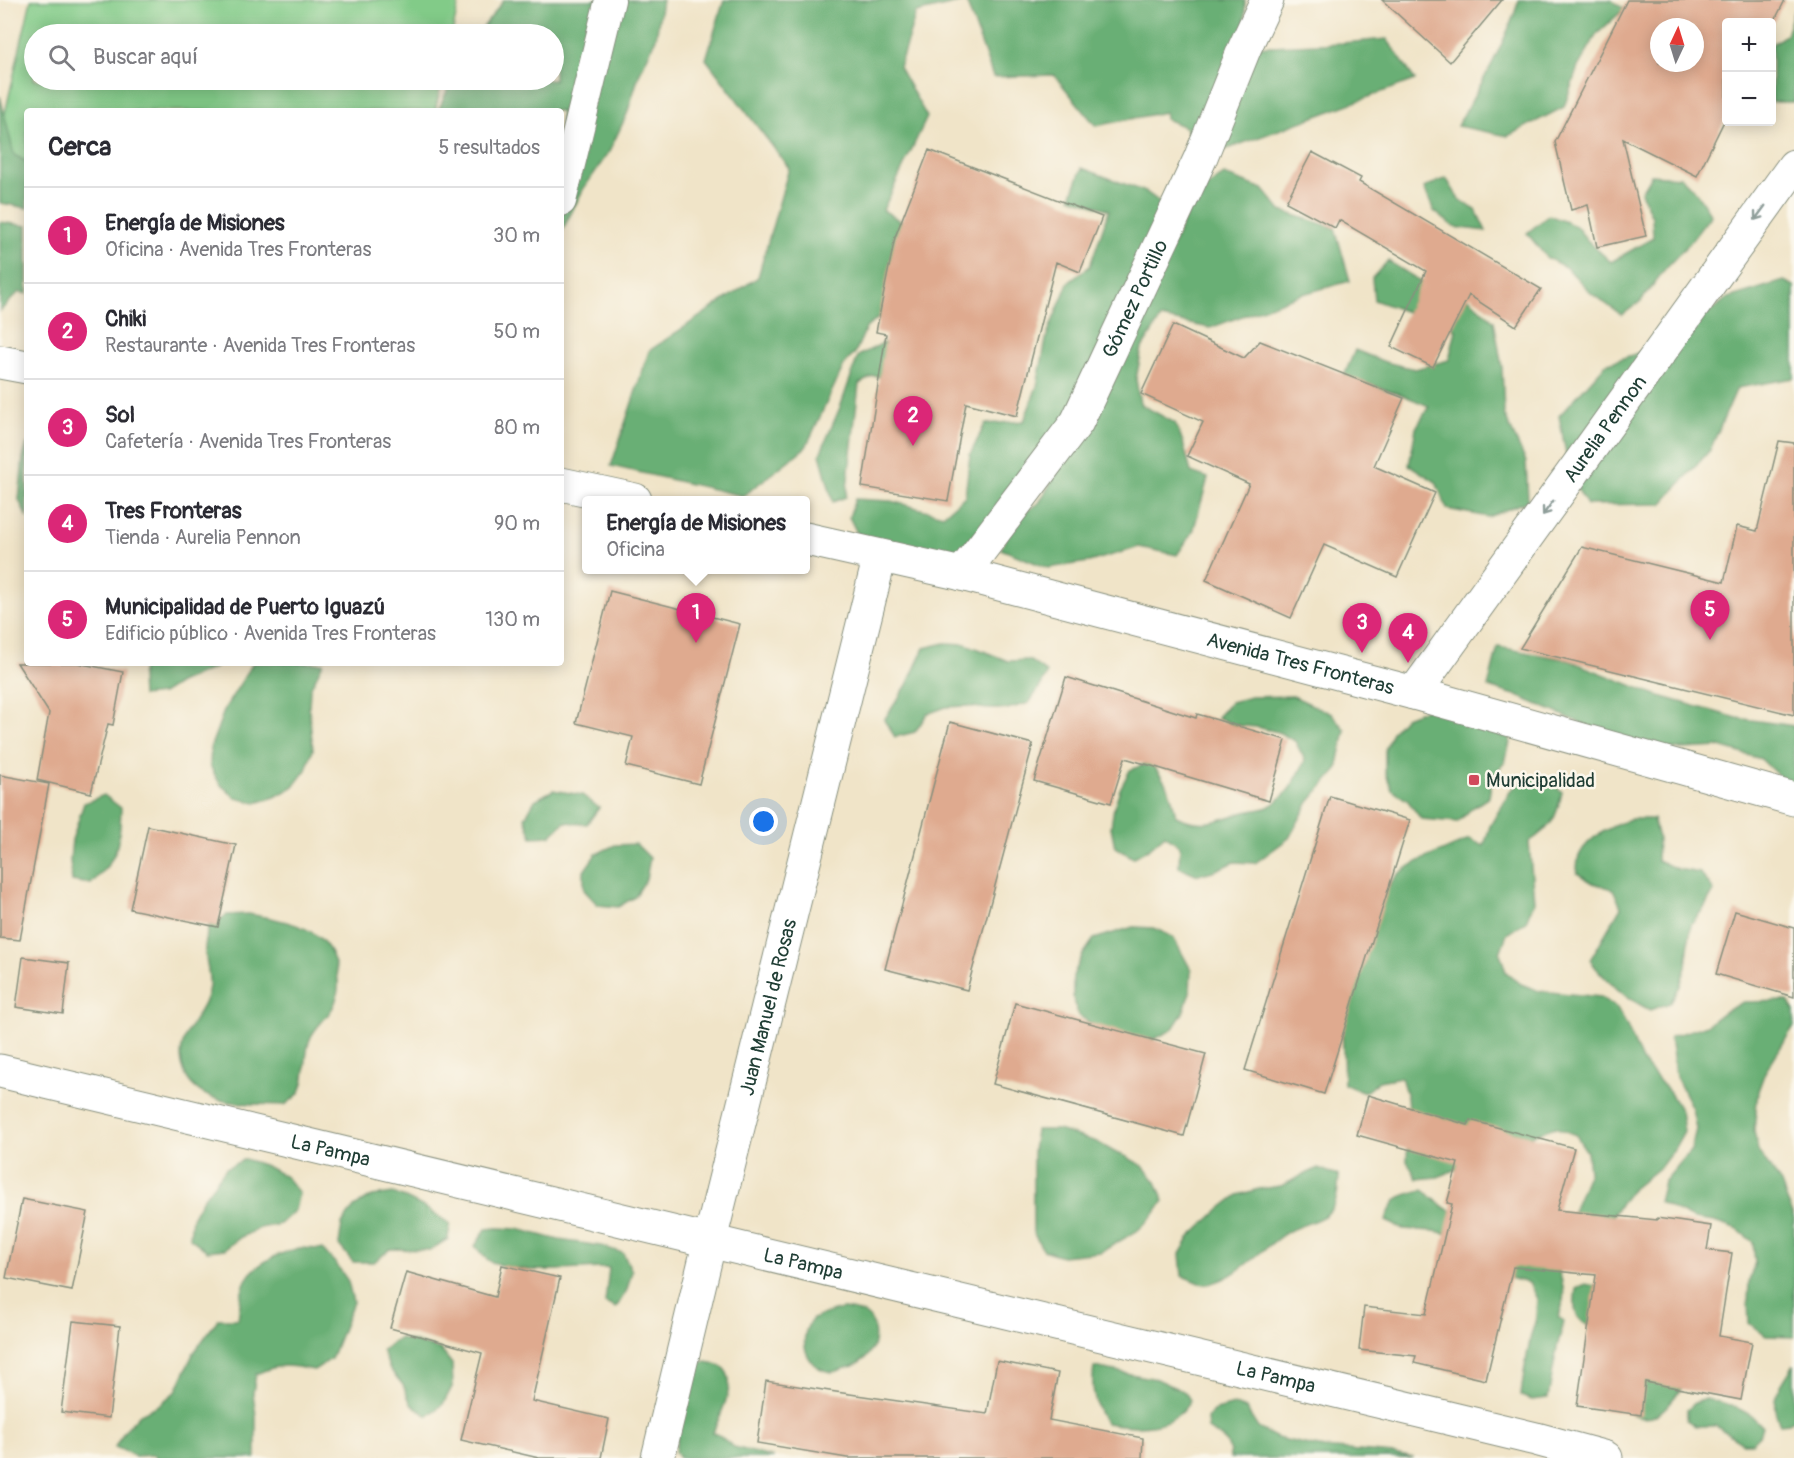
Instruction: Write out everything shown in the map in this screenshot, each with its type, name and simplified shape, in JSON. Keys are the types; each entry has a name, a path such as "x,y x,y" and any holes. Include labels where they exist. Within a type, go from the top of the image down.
{"street":[{"name":"Gómez Portillo","path":"962,574 1077,422 1200,159 1245,47 1267,0"},
{"name":"Aurelia Pennon","path":"1414,693 1794,165"},
{"path":"0,362 24,366"},
{"path":"564,485 613,496"},
{"name":"Avenida Tres Fronteras","path":"810,540 962,574 1414,693 1794,799"},
{"name":"Juan Manuel de Rosas","path":"658,1458 880,556"},
{"name":"La Pampa","path":"0,1071 710,1240 1535,1448 1606,1458"}],"lane":[{"path":"564,189 610,0"}],"green space":[{"path":"31,0 448,0 459,2 454,24 25,24"},
{"path":"504,0 662,0 656,38 639,75 627,114 609,152 584,188 564,227 564,108 439,108 447,90 564,90 564,24 486,24"},
{"path":"724,0 1245,0 1245,47 1387,39 1415,80 1200,159 1185,127 1166,119 1165,112 1096,126 1054,75 993,77 966,1 916,13 899,67 927,117 883,210 939,246 888,310 866,328 855,353 844,365 806,447 743,496 611,466 649,351 758,277 789,168 706,59"},
{"path":"1519,0 1611,0 1624,9 1597,34 1578,67 1564,107 1508,136 1457,126 1499,49"},
{"path":"1794,10 1794,102 1776,102 1776,41 1786,35"},
{"path":"24,30 24,90 440,90 436,108 24,108 24,187 0,135"},
{"path":"0,96 14,155 24,160 24,207 0,203"},
{"path":"1082,168 1146,192 1165,206 1069,413 989,521 948,561 863,545 849,517 855,499 891,501 943,515 965,496 970,455 985,424 1024,421 1037,386 1047,335 1068,283 1090,266 1109,210 1071,197"},
{"path":"1224,175 1263,189 1281,211 1335,228 1350,281 1299,295 1210,328 1161,318 1142,348 1136,379 1140,404 1175,423 1191,472 1208,478 1193,532 1177,555 1139,547 1089,562 1048,568 1001,549 1015,519 1039,503 1073,446 1097,420 1102,395 1197,193"},
{"path":"1651,175 1681,177 1696,192 1711,215 1641,301 1622,315 1592,294 1567,268 1547,258 1527,233 1549,215 1576,226 1587,240 1611,262 1653,238 1652,217 1641,192"},
{"path":"1446,178 1460,201 1476,210 1486,231 1454,227 1434,211 1424,188"},
{"path":"0,222 24,226 24,293 19,292 0,311"},
{"path":"1388,261 1428,286 1463,293 1494,321 1502,367 1504,414 1526,462 1528,501 1488,517 1447,509 1436,482 1409,465 1416,428 1429,406 1344,376 1355,350 1385,362 1415,369 1449,360 1456,330 1374,300 1372,278"},
{"path":"1784,281 1794,286 1794,378 1737,388 1710,450 1662,504 1587,505 1570,476 1559,416 1606,364 1667,343 1728,298"},
{"path":"883,343 916,353 908,380 873,376 859,384 846,497 833,502 820,454 841,405 858,356"},
{"path":"24,455 24,511 19,500"},
{"path":"945,643 966,644 1008,661 1029,660 1047,673 1029,703 1007,709 946,707 927,714 915,732 895,737 884,720 907,685 924,648"},
{"path":"1498,647 1568,660 1656,695 1737,718 1794,726 1794,791 1761,759 1720,747 1664,750 1612,736 1515,695 1488,687"},
{"path":"143,666 217,666 179,683 162,694 142,696 141,677"},
{"path":"251,666 322,666 310,689 309,709 313,750 306,770 293,787 275,797 256,803 236,798 220,784 210,766 211,746 225,708"},
{"path":"1293,696 1332,714 1345,730 1337,770 1309,802 1289,838 1255,863 1234,862 1198,875 1179,867 1180,846 1165,835 1150,848 1133,858 1115,847 1111,827 1120,789 1130,770 1150,762 1168,787 1176,816 1194,822 1210,822 1265,808 1286,793 1305,760 1295,741 1278,732 1234,725 1217,717 1231,702 1251,697"},
{"path":"1426,709 1505,721 1510,742 1505,762 1492,777 1489,797 1472,808 1458,822 1421,819 1408,801 1392,790 1385,771 1385,750 1392,732 1405,717"},
{"path":"1527,778 1547,780 1562,792 1552,822 1529,842 1534,902 1526,921 1507,934 1500,953 1506,972 1521,984 1539,991 1601,997 1617,1008 1642,1061 1670,1093 1681,1111 1684,1131 1674,1149 1662,1165 1630,1191 1605,1225 1566,1228 1589,1172 1587,1152 1576,1135 1555,1127 1535,1134 1517,1148 1477,1160 1438,1177 1417,1179 1407,1161 1409,1117 1407,1097 1401,1077 1379,1081 1364,1093 1344,1084 1341,1023 1385,892 1398,875 1425,858 1469,839 1484,846 1490,826 1511,790"},
{"path":"553,790 582,795 599,808 587,824 565,822 550,836 532,837 525,818 535,800"},
{"path":"104,795 121,808 117,847 108,865 91,884 72,881 70,860 72,840 84,803"},
{"path":"1630,819 1653,819 1658,838 1657,860 1677,869 1700,873 1714,891 1691,924 1686,966 1680,986 1670,1003 1650,1010 1617,989 1590,960 1621,907 1613,889 1593,883 1577,873 1579,856 1589,842 1602,832"},
{"path":"636,844 650,858 646,879 635,897 618,907 598,905 584,890 584,871 596,854 615,845"},
{"path":"249,914 292,924 316,935 333,957 337,973 336,1001 310,1039 302,1088 285,1105 227,1102 213,1098 201,1092 191,1083 182,1063 181,1052 184,1040 208,994 209,977 205,950 208,927 227,915"},
{"path":"1133,927 1154,928 1173,937 1191,970 1190,992 1183,1013 1172,1030 1154,1039 1133,1041 1095,1026 1078,1015 1073,996 1073,976 1082,956 1094,939"},
{"path":"1788,1001 1794,1011 1794,1026 1765,1072 1758,1091 1754,1131 1758,1151 1781,1183 1794,1219 1794,1337 1766,1336 1749,1323 1749,1282 1755,1262 1753,1242 1738,1230 1714,1222 1693,1219 1659,1202 1664,1182 1691,1150 1696,1129 1692,1108 1676,1077 1670,1037 1707,1025 1724,1012 1743,1002"},
{"path":"1036,1130 1058,1130 1097,1142 1125,1156 1143,1166 1156,1182 1164,1201 1137,1231 1101,1252 1062,1256 1043,1250 1033,1232 1033,1151"},
{"path":"245,1159 266,1166 286,1177 299,1193 295,1210 280,1224 260,1228 241,1237 225,1249 207,1251 190,1238 192,1218 202,1200 226,1168"},
{"path":"1318,1168 1339,1176 1335,1201 1327,1214 1289,1231 1222,1280 1199,1283 1182,1276 1180,1254 1190,1237 1221,1208 1238,1195 1281,1186"},
{"path":"1423,1190 1447,1209 1557,1266 1564,1292 1563,1304 1558,1317 1564,1321 1548,1398 1531,1400 1521,1396 1531,1335 1536,1319 1537,1299 1529,1283 1510,1278 1473,1239 1434,1231 1403,1229 1386,1221 1398,1198"},
{"path":"393,1193 409,1199 450,1224 448,1239 430,1250 390,1249 374,1262 353,1262 339,1245 342,1224 354,1207 372,1196"},
{"path":"486,1229 518,1229 559,1240 601,1246 623,1253 632,1271 627,1290 616,1308 605,1303 609,1268 534,1270 519,1269 489,1261 475,1246"},
{"path":"299,1248 322,1249 348,1281 353,1302 331,1359 314,1370 285,1366 256,1374 253,1393 256,1416 256,1458 156,1458 155,1455 135,1456 115,1447 125,1430 140,1414 159,1405 176,1391 193,1354 218,1319 238,1319 240,1299 250,1274 262,1263"},
{"path":"1585,1284 1595,1286 1686,1383 1666,1407 1652,1417 1643,1418 1623,1408 1595,1328 1582,1322 1576,1313 1576,1289"},
{"path":"844,1309 861,1313 870,1319 875,1334 872,1350 867,1357 855,1365 834,1372 825,1371 814,1364 807,1354 806,1331 813,1319"},
{"path":"400,1338 440,1349 452,1364 453,1385 443,1404 428,1416 411,1404 403,1385 390,1369 382,1350"},
{"path":"701,1362 716,1364 725,1370 729,1378 726,1400 713,1433 734,1447 774,1458 679,1458 675,1452 686,1375"},
{"path":"1794,1364 1794,1419 1789,1423 1780,1424 1776,1415 1775,1399"},
{"path":"1094,1367 1157,1379 1185,1392 1190,1400 1184,1410 1165,1422 1142,1426 1106,1423 1094,1397"},
{"path":"1705,1399 1720,1402 1750,1415 1762,1426 1759,1436 1752,1443 1743,1443 1716,1426 1695,1426 1687,1420 1687,1410 1695,1403"},
{"path":"1234,1405 1246,1409 1258,1428 1277,1438 1323,1448 1414,1458 1230,1458 1227,1443 1208,1429 1207,1419 1213,1411"}],"building":[{"path":"1382,0 1502,0 1450,62"},
{"path":"1627,0 1785,0 1776,18 1722,18 1722,125 1697,176 1623,139 1646,236 1597,247 1588,205 1571,210 1555,142"},
{"path":"929,150 1102,217 1080,272 1056,262 1017,416 966,403 948,501 862,487 886,334 876,332 895,237"},
{"path":"1312,152 1361,178 1359,182 1541,289 1516,326 1469,295 1433,367 1391,347 1426,271 1339,220 1335,228 1286,202"},
{"path":"1173,325 1244,358 1260,341 1404,398 1374,466 1435,493 1397,577 1324,545 1291,618 1206,580 1249,484 1187,456 1203,422 1141,394"},
{"path":"1779,441 1794,443 1794,715 1520,648 1582,547 1724,582 1737,526 1757,531"},
{"path":"610,591 740,624 699,784 626,766 633,737 576,723"},
{"path":"17,663 24,663 24,666 92,666 123,672 113,725 108,724 91,793 37,780 49,713"},
{"path":"1066,677 1196,718 1197,714 1286,740 1269,801 1125,758 1111,803 1034,781"},
{"path":"950,722 1033,744 967,990 885,969"},
{"path":"0,775 49,784 20,940 0,938"},
{"path":"1330,796 1410,820 1324,1094 1245,1070"},
{"path":"148,826 236,845 218,927 130,909"},
{"path":"1735,911 1794,928 1794,997 1716,974"},
{"path":"23,957 69,963 63,1014 16,1007"},
{"path":"1015,1003 1206,1054 1184,1136 993,1084"},
{"path":"1368,1095 1468,1125 1470,1120 1574,1148 1557,1210 1657,1220 1657,1218 1711,1226 1707,1250 1732,1253 1719,1336 1752,1342 1741,1400 1645,1382 1641,1415 1577,1406 1596,1275 1513,1267 1486,1380 1414,1363 1416,1356 1359,1350 1364,1307 1426,1314 1452,1204 1447,1203 1458,1163 1357,1135"},
{"path":"22,1199 88,1212 72,1291 6,1278"},
{"path":"502,1265 560,1278 532,1401 609,1419 601,1458 539,1458 461,1440 482,1353 390,1328 406,1272 495,1297"},
{"path":"73,1321 120,1326 109,1418 61,1412"},
{"path":"997,1361 1058,1373 1049,1420 1143,1438 1142,1458 847,1458 757,1443 766,1381 987,1414"}],"place":[{"name":"Chiki","path":"913,446"},
{"name":"Municipalidad de Puerto Iguazú","path":"1710,640"},
{"name":"Energía de Misiones","path":"696,643"},
{"name":"Sol","path":"1362,653"},
{"name":"Tres Fronteras","path":"1408,663"},
{"name":"Municipalidad","path":"1474,780"}]}
